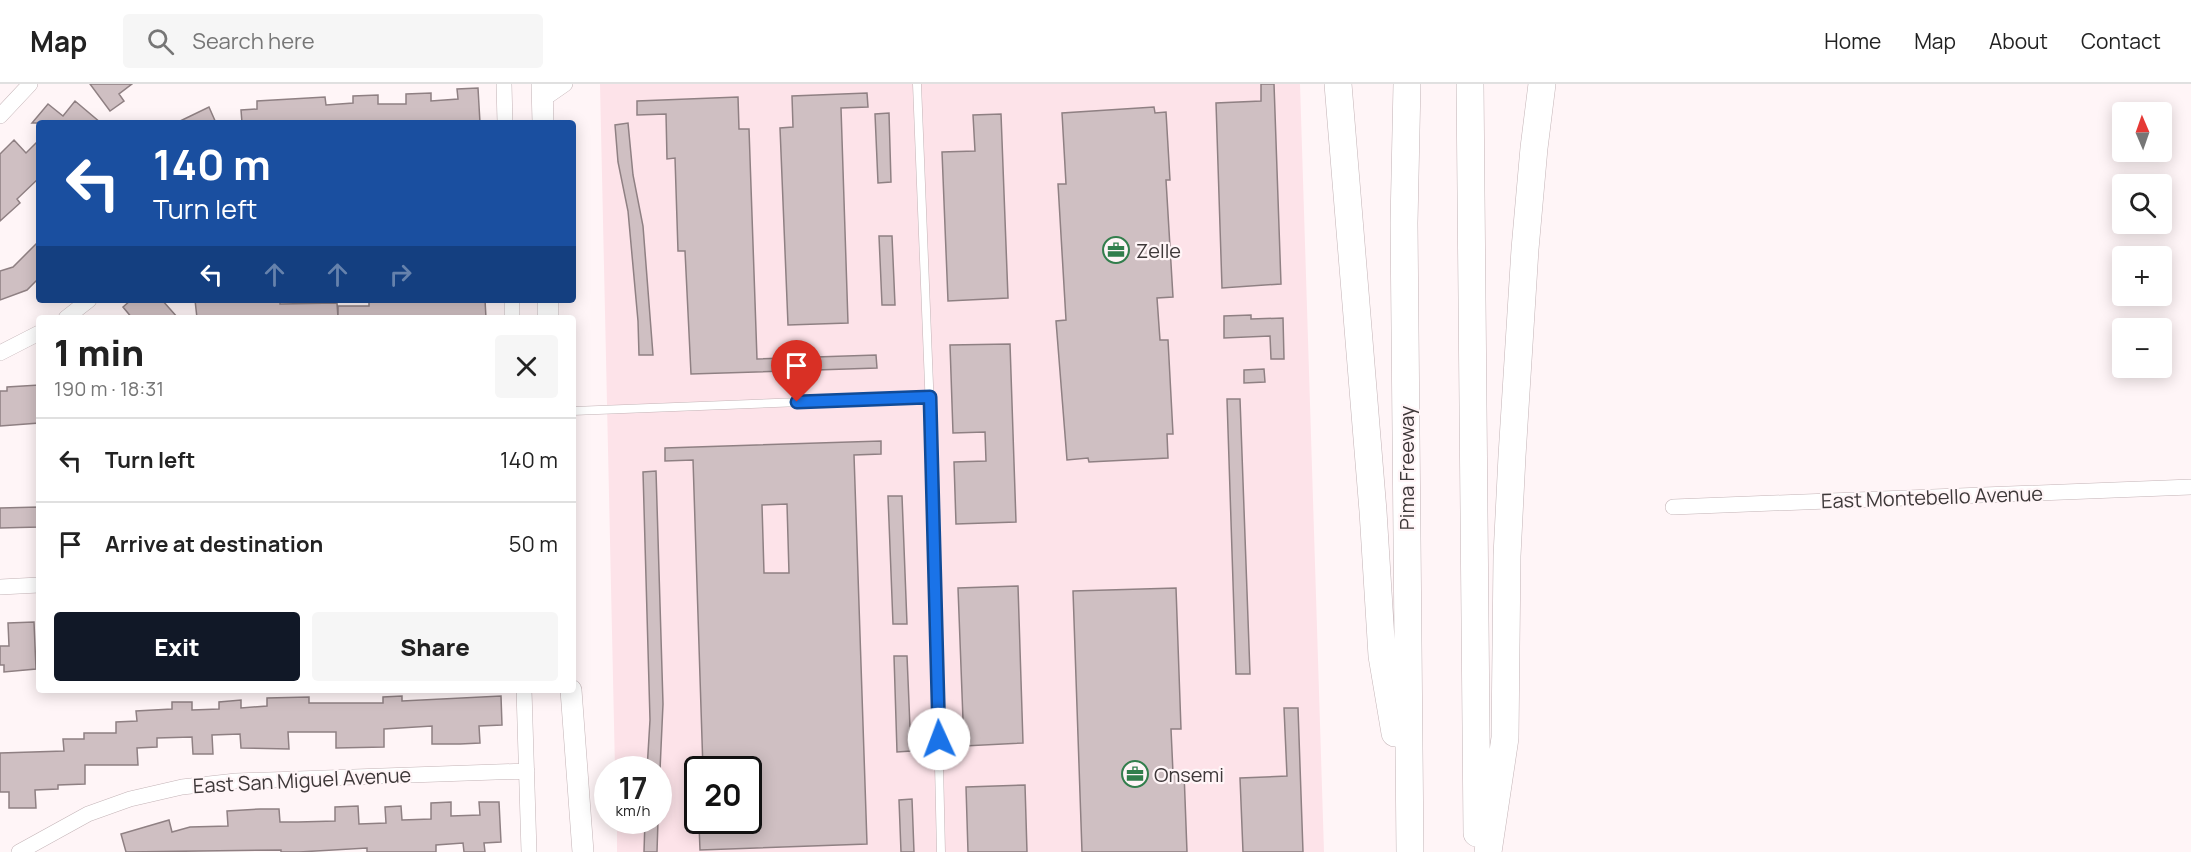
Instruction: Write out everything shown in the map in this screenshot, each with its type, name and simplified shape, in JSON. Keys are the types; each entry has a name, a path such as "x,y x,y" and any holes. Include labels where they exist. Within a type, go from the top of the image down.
{"highway":[{"path":"1338,84 1373,511 1382,656 1409,814"},
{"name":"Pima Freeway","path":"1407,84 1404,235 1410,852"},
{"path":"1470,84 1477,852"},
{"path":"1488,852 1505,738 1507,556 1512,456 1527,226 1542,84"}],"main road":[{"path":"542,92 543,120"},
{"path":"571,693 583,852"}],"street":[{"path":"0,116 30,84"},
{"path":"504,84 505,120"},
{"path":"542,92 565,84"},
{"path":"72,315 86,303"},
{"path":"0,353 36,335"},
{"name":"East Montebello Avenue","path":"1673,507 2191,487"},
{"path":"0,587 36,585"},
{"path":"524,693 529,852"},
{"name":"East San Miguel Avenue","path":"19,852 88,814 130,799 182,787 236,781 527,771"}],"lane":[{"path":"917,84 930,397 941,852"},
{"path":"576,411 930,397"}],"shaded area":[{"path":"600,84 1300,84 1324,852 617,852 617,834 672,834 672,756 615,756"}],"building":[{"path":"90,84 132,84 119,94 124,101 110,111"},
{"path":"1261,84 1274,84 1281,284 1222,288 1216,103 1261,101"},
{"path":"478,88 480,120 242,120 241,110 257,109 257,101 325,97 326,105 353,103 353,96 378,95 378,104 406,104 406,94 431,93 431,101 458,99 457,89"},
{"path":"867,93 868,107 841,108 848,323 788,325 780,128 793,127 792,96"},
{"path":"738,97 739,129 749,129 757,359 876,355 877,368 691,374 685,251 678,251 675,158 667,159 666,114 637,115 637,101"},
{"path":"75,101 97,120 36,120 36,123 32,123 48,104 63,116"},
{"path":"209,107 215,120 182,120"},
{"name":"Zelle","path":"1154,107 1155,113 1166,112 1170,180 1166,180 1173,297 1157,298 1160,340 1168,340 1173,434 1167,434 1168,458 1089,462 1088,458 1067,460 1056,321 1066,320 1058,184 1066,184 1062,113"},
{"path":"889,113 891,182 878,183 875,114"},
{"path":"1001,114 1008,298 948,301 942,152 975,151 973,115"},
{"path":"628,123 633,175 643,226 653,355 639,355 628,211 618,162 615,125"},
{"path":"14,140 26,153 36,143 36,181 17,199 20,203 0,221 0,154"},
{"path":"879,236 892,236 895,305 882,305"},
{"path":"36,244 36,281 27,290 0,300 0,271 13,267"},
{"path":"128,303 165,303 175,315 130,315 123,307"},
{"path":"195,303 337,303 338,315 197,315"},
{"path":"369,303 485,303 486,315 338,315 338,306 369,306"},
{"path":"1251,315 1251,319 1283,318 1284,359 1271,359 1270,336 1224,338 1224,316"},
{"path":"1010,344 1016,522 956,524 954,462 986,461 985,432 953,433 950,345"},
{"path":"1264,369 1265,382 1244,383 1244,370"},
{"path":"36,385 36,423 0,426 0,391 7,391 7,387"},
{"path":"1227,399 1240,399 1250,674 1236,674"},
{"path":"881,441 881,454 854,455 867,844 700,850 699,834 762,834 762,756 703,756 693,460 665,461 665,448","holes":["787,504 789,573 764,573 762,505"]},
{"path":"656,471 663,704 661,756 648,756 650,720 643,472"},
{"path":"888,496 902,496 907,624 893,624"},
{"path":"36,507 36,527 0,528 0,508"},
{"path":"1018,586 1023,743 964,746 958,588"},
{"path":"1176,588 1181,729 1171,729 1173,773 1184,772 1187,852 1082,852 1073,591"},
{"path":"34,622 36,669 4,672 4,665 0,665 0,646 9,646 8,623"},
{"path":"894,656 907,656 911,751 897,752"},
{"path":"402,696 402,701 501,696 502,725 479,726 480,743 460,744 432,744 432,726 384,729 384,747 336,748 336,732 288,732 289,749 241,748 240,734 212,735 213,754 193,754 192,737 157,738 157,747 137,748 138,765 85,765 85,784 58,785 58,789 35,790 36,808 9,808 9,792 0,792 0,753 64,751 63,739 84,739 84,733 116,733 116,722 137,721 136,711 172,709 172,702 192,702 192,710 219,709 219,702 241,700 241,708 267,706 267,698 309,697 309,703 383,703 383,697"},
{"path":"1284,708 1298,708 1303,852 1243,852 1240,778 1287,776"},
{"path":"1025,785 1027,852 968,852 966,787"},
{"path":"912,799 914,852 901,852 899,800"},
{"path":"451,802 451,816 480,815 479,802 499,802 501,842 484,843 485,852 464,852 463,843 436,845 436,852 367,852 367,848 299,852 281,852 281,850 126,852 121,834 169,820 172,832 190,827 228,826 227,811 260,809 279,809 280,822 335,821 335,807 358,806 359,824 386,823 385,807 401,806 402,820 431,819 431,803"},
{"path":"645,834 658,834 657,852 644,852"}],"place":[{"name":"Zelle","path":"1116,250"},
{"name":"Onsemi","path":"1135,774"}],"route":[{"path":"797,402 930,397 939,739"}]}
